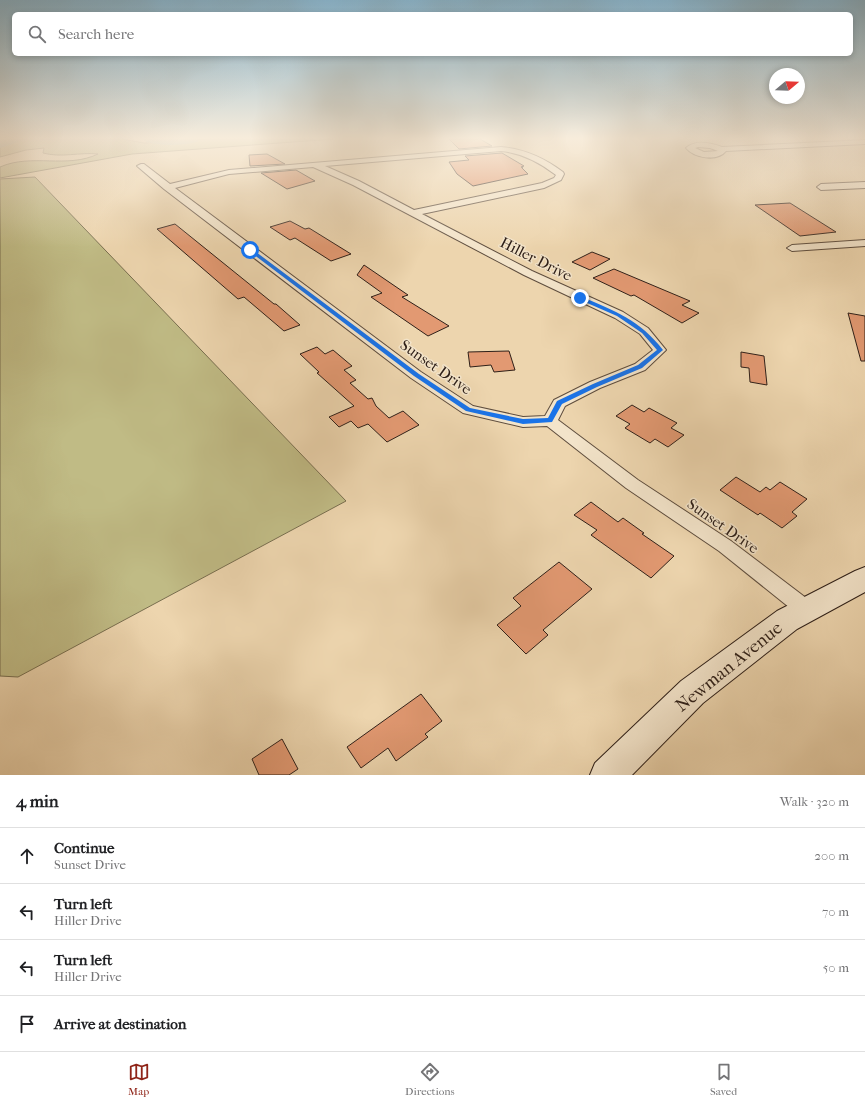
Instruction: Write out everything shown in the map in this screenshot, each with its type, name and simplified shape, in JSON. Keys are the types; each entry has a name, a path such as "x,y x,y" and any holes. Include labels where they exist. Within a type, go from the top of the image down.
{"main road":[{"name":"Newman Avenue","path":"607,775 692,692 787,620 865,579"}],"street":[{"name":"Sunset Drive","path":"152,175 416,375 468,410 523,422 550,421 632,484 725,546 807,610"},
{"path":"167,187 216,175"},
{"name":"Hiller Drive","path":"338,175 528,273 619,314 644,331 660,350 640,367 595,385 559,403 550,421"},
{"path":"413,213 544,184 557,180 559,175"},
{"path":"821,187 865,185"},
{"path":"792,248 865,244"}],"shaded area":[{"path":"0,175 16,175 0,178"},
{"path":"35,177 346,501 18,677 0,676 0,179"}],"building":[{"path":"265,175 305,175 315,181 287,189"},
{"path":"459,175 523,175 473,186"},
{"path":"790,203 836,232 800,236 755,205"},
{"path":"290,221 305,229 309,228 351,254 331,261 295,238 290,240 270,227"},
{"path":"175,224 274,304 276,304 300,325 284,331 244,297 238,299 157,229"},
{"path":"592,252 610,259 590,270 572,262"},
{"path":"364,265 408,295 402,297 449,326 428,336 371,297 382,293 357,275"},
{"path":"614,269 690,301 682,305 699,313 682,323 634,295 631,296 593,278"},
{"path":"848,313 865,316 865,361 861,361"},
{"path":"317,347 325,354 333,350 352,366 344,370 356,380 350,383 368,399 372,398 376,406 389,418 403,411 419,425 387,442 368,424 358,428 351,421 339,427 329,417 354,406 317,373 319,372 300,354"},
{"path":"509,351 515,370 494,372 491,365 470,367 468,352"},
{"path":"741,352 764,356 767,385 750,382 749,368 741,367"},
{"path":"632,405 644,412 649,408 677,423 671,428 684,435 668,447 655,439 650,443 625,428 630,424 616,416"},
{"path":"736,477 760,492 766,487 770,490 780,482 807,499 792,512 797,516 782,528 760,513 758,515 720,490"},
{"path":"591,502 618,522 623,518 644,533 642,534 674,556 651,578 591,535 597,530 574,515"},
{"path":"559,562 592,589 543,630 548,635 526,654 497,625 521,606 513,598"},
{"path":"421,694 442,721 425,734 428,737 396,761 388,748 361,768 347,747"},
{"path":"282,739 298,769 289,775 259,775 252,759"}],"route":[{"path":"250,250 316,298 416,375 468,410 523,422 550,421 559,403 595,385 640,367 660,350 644,331 619,314 580,298"}]}
